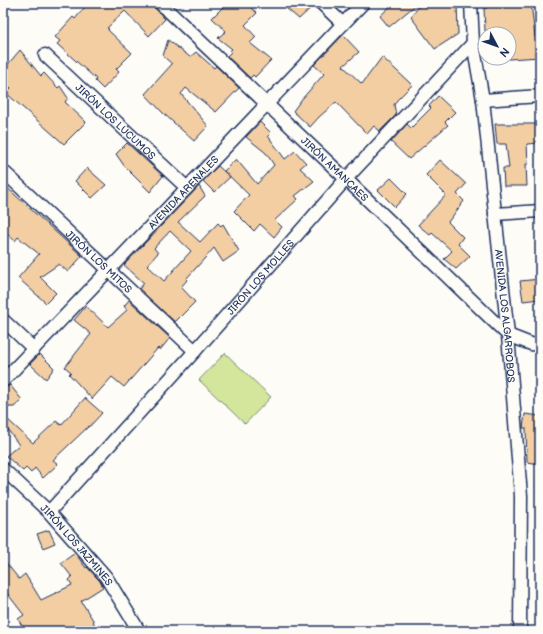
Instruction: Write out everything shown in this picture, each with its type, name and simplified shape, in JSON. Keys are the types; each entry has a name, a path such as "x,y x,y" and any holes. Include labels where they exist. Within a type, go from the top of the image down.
{"street":[{"name":"JIRÓN AMANCAES","path":"160,3 508,335"},
{"path":"321,3 343,24"},
{"name":"AVENIDA ARENALES","path":"3,381 363,3"},
{"name":"AVENIDA LOS ALGARROBOS","path":"471,3 473,43 483,100 508,335 521,496 520,631"},
{"name":"JIRÓN LOS MOLLES","path":"49,512 195,351 346,179 473,43"},
{"name":"JIRÓN LOS LÚCUMOS","path":"45,55 187,188"},
{"path":"483,100 540,96"},
{"name":"JIRÓN LOS MITOS","path":"3,171 195,351"},
{"path":"495,214 540,211"},
{"path":"3,320 34,349"},
{"path":"508,335 531,344 540,345"},
{"name":"JIRÓN LOS JAZMINES","path":"3,469 49,512 106,577 138,631"}],"green space":[{"path":"225,353 271,397 245,424 199,380"}],"building":[{"path":"88,3 153,3 155,8 165,19 149,36 125,11 107,28 132,53 116,69 119,72 103,89 95,81 96,79 57,44 60,41 55,37 73,17 75,19"},
{"path":"224,3 246,3 257,13 245,25 256,37 250,43 271,60 255,77 253,75 250,78 227,56 232,49 218,38 226,31 212,18 224,6"},
{"path":"280,3 314,3 314,5 299,19"},
{"path":"394,3 418,3 389,27 380,16"},
{"path":"421,3 457,3 458,34 435,49 411,17"},
{"path":"486,3 531,3 535,37 540,37 540,57 517,58 517,26 485,26 484,8 487,8"},
{"path":"343,35 359,52 343,66 362,84 382,57 412,85 394,105 396,115 380,131 374,126 367,134 336,102 310,127 293,111 324,74 314,65"},
{"path":"168,40 190,57 196,52 214,68 216,66 239,88 216,112 186,88 181,94 208,126 194,141 163,113 145,94 172,64 163,56"},
{"path":"20,50 41,76 44,73 58,88 60,86 68,98 65,102 86,122 64,144 6,93 11,88 5,82 4,69"},
{"path":"438,96 455,112 445,122 448,125 409,159 391,142 407,124 411,128 431,108 429,106"},
{"path":"260,122 271,133 268,136 285,159 295,151 306,163 300,168 314,181 295,196 298,199 275,220 282,227 274,237 260,224 254,231 234,211 249,195 224,171 236,159 257,184 274,165 266,153 246,137"},
{"path":"495,124 540,124 540,143 527,144 527,186 504,186 503,168 509,168 506,144 497,144"},
{"path":"127,143 163,176 150,192 125,167 116,154"},
{"path":"440,160 466,184 457,194 464,201 448,222 463,237 458,244 470,256 456,269 444,259 452,251 432,233 430,235 418,225 446,195 426,175"},
{"path":"218,166 230,177 214,192 203,181"},
{"path":"87,168 106,185 92,198 75,181"},
{"path":"391,178 407,194 395,207 378,190"},
{"path":"3,184 82,256 68,272 59,264 40,277 56,293 46,303 18,278 39,254 18,237 15,241 3,230"},
{"path":"199,186 205,196 178,222 200,242 218,223 221,226 223,224 239,251 223,262 214,248 186,279 187,280 181,287 195,302 175,322 139,289 144,283 124,265","holes":["170,231 191,251 164,281 147,265 158,253 154,248"]},
{"path":"540,279 540,299 523,301 520,281"},
{"path":"129,300 170,338 160,350 158,348 124,387 112,377 92,399 69,374 71,372 65,367 91,334 74,320 86,306 108,327 127,310 124,306"},
{"path":"40,354 54,368 46,379 30,364"},
{"path":"10,385 22,400 14,407 9,407 3,400 3,388"},
{"path":"85,398 102,413 53,460 58,464 43,478 35,468 31,473 26,468 23,471 6,456 19,445 3,423 6,418 33,443 56,421 61,425"},
{"path":"525,414 540,416 540,464 527,462 526,428 523,428"},
{"path":"49,530 55,543 43,548 37,534"},
{"path":"75,553 86,568 87,567 100,581 103,587 81,601 93,620 96,631 25,631 18,619 24,615 3,588 3,559 19,579 25,574 41,600 72,585 69,580 72,577 61,563"}]}
